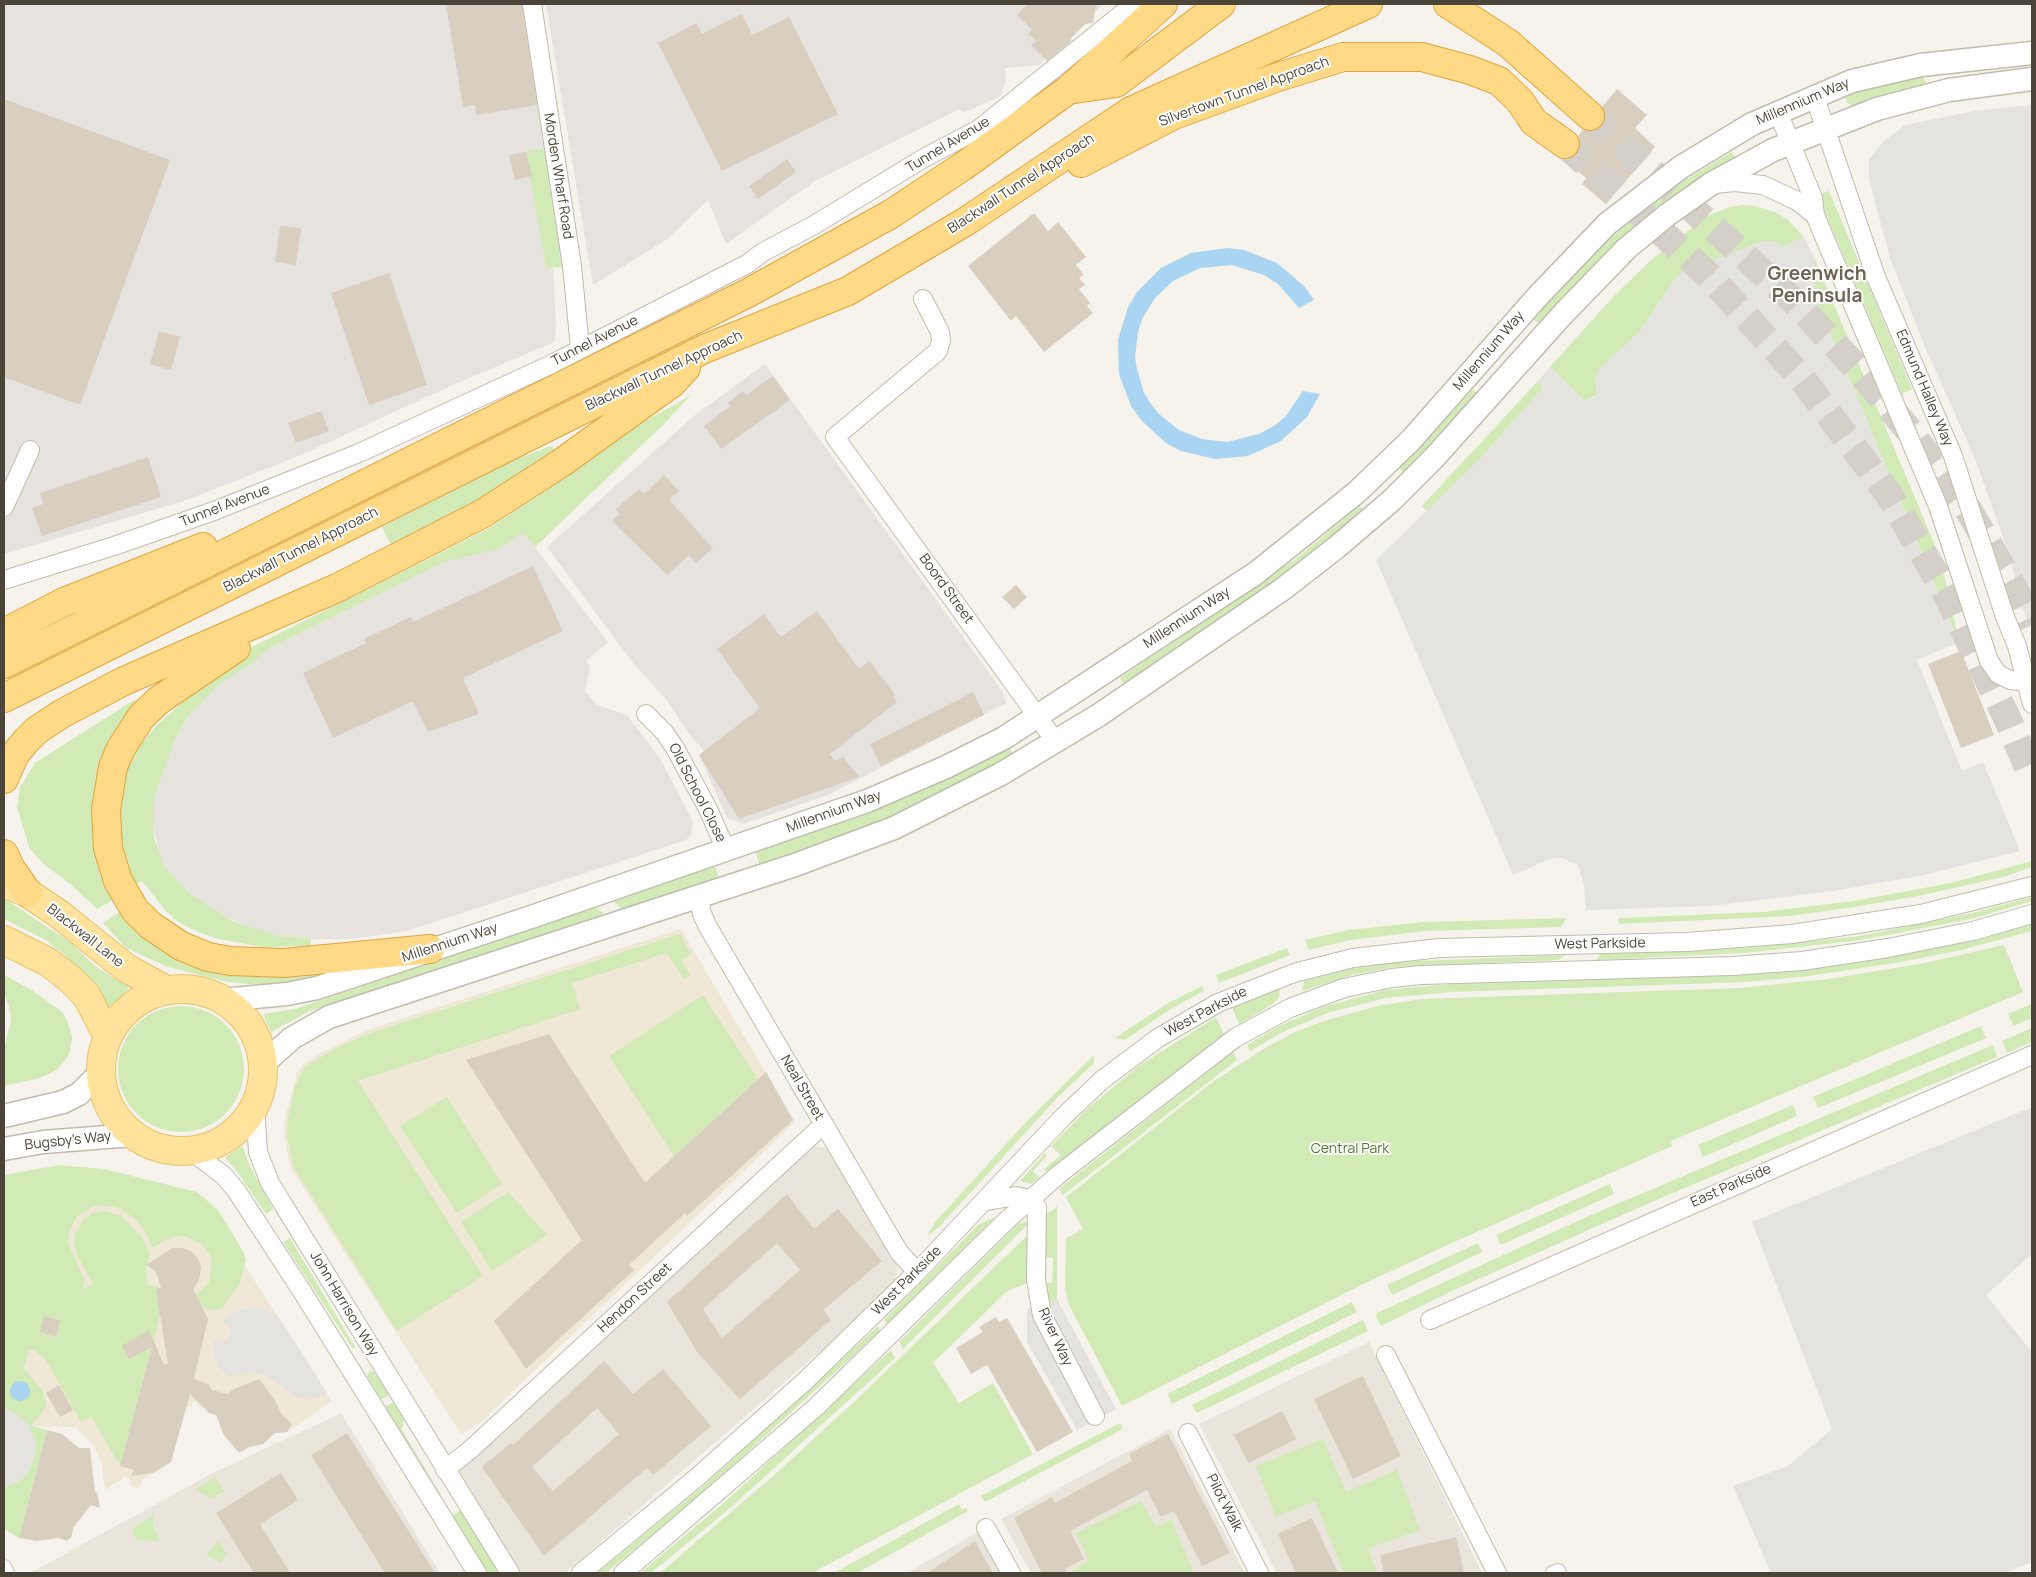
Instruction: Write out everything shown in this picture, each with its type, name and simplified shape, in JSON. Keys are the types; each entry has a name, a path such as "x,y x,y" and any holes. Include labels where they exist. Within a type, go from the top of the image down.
{"highway":[{"path":"4,664 800,266 891,214 962,167 1068,90 1163,4"},
{"path":"1068,90 1116,83 1221,4"},
{"name":"Blackwall Tunnel Approach","path":"4,698 704,349 848,292 1000,200 1131,111 1368,4"},
{"path":"1448,4 1508,42 1590,116"},
{"name":"Silvertown Tunnel Approach","path":"1000,200 1061,173 1174,115 1278,77 1343,57 1422,57 1470,70 1499,82 1520,101 1534,122 1565,144"},
{"path":"4,779 15,754 26,741 37,730 63,714 124,680 265,621 337,588 482,514 561,463 672,383 704,349"},
{"path":"4,634 64,602 376,478"},
{"path":"265,621 236,648 159,700 141,717 130,732 113,767 106,810 108,848 118,881 136,910 150,925 181,946 208,957 258,964 284,963 430,948"},
{"path":"4,854 11,869 16,888"}],"main road":[{"name":"Blackwall Lane","path":"16,888 59,914 126,968 166,990"},
{"path":"4,940 48,962 70,979 86,996 108,1036"},
{"path":"166,990 195,991 222,1000 238,1012 250,1027 259,1045 262,1079 255,1105 244,1122 229,1136 211,1146 191,1151 170,1150 151,1145 133,1135 116,1118 105,1096 101,1072 102,1054 108,1036 122,1015 143,999 166,990"}],"street":[{"name":"Morden Wharf Road","path":"532,4 572,266 580,348"},
{"name":"Tunnel Avenue","path":"4,580 114,546 205,514 350,457 580,348 747,264 763,252 830,216 924,158 979,129 1134,4"},
{"name":"Millennium Way","path":"222,1000 287,994 317,988 430,948 531,917 726,850 909,784 1004,738 1256,573 1304,536 1411,440 1538,296 1606,224 1681,167 1728,136 1814,95 1852,81 1890,71 1991,56 2032,53"},
{"name":"Millennium Way","path":"262,1065 292,1038 329,1017 795,866 894,828 1001,774 1056,742 1283,589 1337,547 1392,500 1454,436 1563,314 1626,249 1667,215 1711,184 1790,142 1877,109 1948,90 2032,79"},
{"name":"Edmund Halley Way","path":"1814,95 1876,277 1953,456 2030,682 2032,704"},
{"path":"1778,112 1813,198 1815,215 1938,506 1989,661 1998,674 2010,680 2030,682"},
{"path":"1711,184 1734,182 1763,185 1797,201 1815,215"},
{"name":"Boord Street","path":"922,299 940,332 941,341 938,351 835,437 1056,742"},
{"path":"5,502 30,450"},
{"path":"1372,477 1392,500"},
{"name":"Old School Close","path":"646,714 664,732 675,748 708,809 726,850"},
{"name":"West Parkside","path":"582,1573 682,1491 768,1414 917,1272 987,1201 1064,1116 1102,1080 1158,1038 1218,1003 1254,987 1323,964 1388,953 1439,948 1687,942 1792,934 1920,914 2032,886"},
{"name":"Neal Street","path":"699,897 702,914 708,927 899,1252 917,1272"},
{"name":"West Parkside","path":"623,1573 816,1406 1030,1199 1235,1038 1290,1008 1344,988 1392,978 1422,975 1732,966 1802,961 1888,948 1973,931 2032,914"},
{"name":"East Parkside","path":"1430,1320 2032,1055"},
{"path":"4,1116 63,1102 79,1094 101,1072"},
{"name":"John Harrison Way","path":"255,1105 258,1152 270,1183 510,1573"},
{"name":"Hendon Street","path":"445,1470 471,1449 824,1124"},
{"name":"Bugsby's Way","path":"4,1149 43,1142 133,1135"},
{"path":"191,1151 223,1175 236,1190 478,1573"},
{"path":"987,1201 1016,1196 1030,1199"},
{"name":"River Way","path":"1030,1199 1037,1208 1039,1222 1036,1280 1042,1316 1096,1416"},
{"path":"1386,1355 1497,1573"},
{"name":"Pilot Walk","path":"1188,1433 1259,1573"},
{"path":"437,1508 461,1494"},
{"path":"986,1528 1011,1573"},
{"path":"4,1567 7,1573"}],"shaded area":[{"path":"4,4 522,4 546,148 527,152 546,268 553,268 556,326 554,342 446,388 301,455 184,501 4,554"},
{"path":"546,4 1103,4 1093,14 1094,22 1085,24 1071,38 1072,42 1066,48 1061,48 1050,64 1045,59 1040,65 1005,68 1006,80 1001,96 963,113 960,109 815,181 726,244 708,200 666,240 593,285"},
{"path":"2032,105 2032,626 2026,618 2021,604 2010,556 1975,459 1925,347 1890,258 1869,179 1869,159 1884,141 1905,125 1974,111"},
{"path":"1804,237 1814,257 1815,296 1959,642 1917,660 1962,771 1983,762 2020,851 1924,875 1833,891 1710,906 1586,910 1584,885 1578,865 1561,858 1552,858 1513,875 1376,560 1481,458 1544,387 1537,382 1550,367 1584,401 1597,396 1595,378 1599,369 1641,330 1676,277 1682,272 1762,241 1778,242 1782,248"},
{"path":"765,364 1003,692 1006,703 828,795 744,824 727,818 699,755 704,751 689,734 666,699 633,663 547,547 695,415"},
{"path":"523,532 608,642 586,661 590,666 585,691 597,705 627,715 661,760 693,822 691,835 686,840 407,931 351,939 311,939 278,936 249,927 217,913 175,881 164,867 159,855 152,817 153,801 175,739 187,718 202,700 219,684 250,665 270,648 444,562 495,550"},
{"path":"681,929 795,1122 481,1422 461,1434 290,1167 284,1135 285,1118 297,1073 303,1065 318,1054 370,1029"},
{"path":"2032,1107 2032,1254 1986,1295 2032,1352 2032,1562 2005,1573 1771,1573 1733,1486 1788,1466 1832,1429 1752,1222"},
{"path":"812,1145 828,1149 897,1265 897,1274 893,1283 872,1306 565,1573 518,1573 457,1476 458,1467"},
{"path":"107,1200 240,1258 332,1401 287,1432 282,1433 277,1430 263,1444 249,1447 239,1453 221,1430 218,1414 211,1414 203,1406 196,1405 197,1402 194,1401 191,1406 186,1408 171,1462 142,1480 139,1488 131,1487 130,1479 125,1477 105,1490 102,1465 98,1454 93,1444 75,1427 30,1426 4,1408 4,1210"},
{"path":"1057,1299 1116,1409 1077,1430 1027,1342 1027,1309 1045,1306"},
{"path":"253,1307 265,1309 280,1319 327,1393 315,1399 298,1398 265,1375 248,1372 229,1377 220,1368 213,1353 214,1340 226,1342 232,1331 222,1321 236,1311"},
{"path":"1369,1342 1482,1573 1277,1573 1199,1424"},
{"path":"4,1408 17,1414 30,1426 36,1445 34,1459 29,1471 19,1481 4,1487"},
{"path":"341,1413 440,1573 30,1573 213,1473"},
{"path":"1170,1429 1245,1573 1031,1573 1001,1519"},
{"path":"978,1532 1000,1573 907,1573"}],"green space":[{"path":"1922,75 1926,82 1922,86 1852,106 1847,103 1845,93"},
{"path":"546,148 565,267 546,268 526,152"},
{"path":"1732,152 1735,158 1689,186 1539,324 1532,319 1595,253 1620,230 1685,180"},
{"path":"1829,191 1912,389 1902,394 1818,195"},
{"path":"1755,206 1777,213 1788,220 1804,237 1656,308 1641,330 1595,378 1597,395 1584,401 1550,367 1611,299 1650,261 1707,216 1730,207"},
{"path":"1814,257 1936,548 1949,593 1959,642 1815,296"},
{"path":"1537,382 1544,387 1481,458 1427,511 1422,506"},
{"path":"1473,390 1480,396 1405,474 1399,468"},
{"path":"691,395 663,425 535,547 523,533 495,550 444,562 270,648 250,665 219,684 187,718 175,739 153,801 154,837 164,867 191,894 232,921 278,936 311,939 311,946 263,947 218,939 191,929 177,921 165,910 142,881 130,888 112,840 124,770 138,748 155,727 226,662 246,650 488,529 560,481 626,432"},
{"path":"550,446 554,448 552,452 511,482 463,511 391,546 382,527 512,461"},
{"path":"1360,506 1365,512 1303,563 1125,686 1120,678 1297,558"},
{"path":"134,700 139,709 115,747 117,898 97,909 68,882 43,864 29,847 17,807 20,787 35,763"},
{"path":"1009,747 1014,756 900,813 760,867 756,852 893,802"},
{"path":"2032,861 2032,867 2003,877 1918,896 1854,907 1790,916 1619,924 1619,918 1763,912 1854,901 1951,883"},
{"path":"714,864 720,880 624,910 611,900"},
{"path":"2032,897 2032,901 1975,918 1861,940 1745,953 1596,960 1601,953 1692,951 1778,945 1860,936 1973,913"},
{"path":"4,898 71,943 94,965 128,987 128,990 109,1007 85,974 62,953 44,939 4,919"},
{"path":"594,907 607,915 310,1011 271,1032 263,1014 295,1009"},
{"path":"124,909 155,938 334,967 335,975 282,984 248,984 223,981 168,967 126,948 103,923"},
{"path":"1567,918 1561,927 1425,931 1350,940 1309,950 1305,940 1348,930 1424,922"},
{"path":"2032,924 2032,931 1961,950 1901,962 1809,976 1747,982 1452,992 1386,998 1327,1013 1281,1033 1250,1051 1247,1045 1277,1027 1323,1007 1384,990 1451,984 1747,973 1870,959 1929,949"},
{"path":"680,934 691,954 681,961 690,975 684,979 667,953 572,983 580,1009 358,1081 483,1276 397,1331 293,1166 287,1135 288,1119 295,1086 305,1067 336,1048 376,1031"},
{"name":"Central Park","path":"2004,945 2023,992 1671,1141 1672,1146 1361,1285 1122,1406 1068,1303 1065,1287 1066,1238 1083,1229 1066,1197 1214,1081 1267,1047 1295,1032 1324,1021 1377,1006 1422,999 1739,988 1828,979 1925,963"},
{"path":"1287,948 1290,955 1219,983 1216,975"},
{"path":"1566,955 1558,960 1394,967 1352,975 1302,991 1304,981 1349,969 1393,962"},
{"path":"4,975 33,991 62,1012 67,1020 72,1037 69,1055 57,1070 40,1078 4,1086 4,1049 11,1020 9,1006 4,994"},
{"path":"1202,986 1204,991 1172,1008 1125,1040 1115,1038 1170,1002"},
{"path":"1280,988 1279,997 1273,1004 1239,1024 1232,1007"},
{"path":"703,995 758,1079 674,1156 609,1056"},
{"path":"2032,1004 2032,1018 2013,1026 2008,1014"},
{"path":"181,1006 205,1011 216,1016 226,1024 234,1034 239,1045 244,1069 239,1093 234,1104 226,1114 216,1122 205,1127 181,1132 157,1127 146,1122 136,1114 128,1104 123,1093 118,1069 123,1045 128,1034 136,1024 146,1016 157,1011"},
{"path":"1216,1017 1224,1035 1046,1172 1044,1169 1061,1155 1051,1146 1087,1109 1140,1065"},
{"path":"1981,1026 1986,1038 1818,1108 1813,1097"},
{"path":"2032,1028 2032,1042 2007,1053 2002,1041"},
{"path":"1993,1045 1997,1057 1649,1203 1452,1291 1381,1326 1375,1314 1584,1218"},
{"path":"1233,1052 1237,1060 1063,1195 1059,1189"},
{"path":"1094,1055 1094,1063 1058,1097 939,1227 927,1236 936,1221 1030,1118"},
{"path":"447,1097 502,1184 457,1213 400,1126"},
{"path":"1793,1105 1797,1116 1703,1157 1698,1145"},
{"path":"241,1146 273,1209 266,1214 236,1170 225,1158"},
{"path":"1045,1153 1047,1156 1033,1171 1039,1178 1031,1184 1020,1181"},
{"path":"60,1165 104,1169 197,1192 218,1210 246,1259 240,1283 222,1308 216,1310 204,1309 196,1295 209,1283 212,1261 210,1255 200,1243 184,1236 174,1237 165,1240 153,1248 144,1230 134,1218 119,1208 102,1205 92,1207 77,1216 69,1232 68,1243 84,1279 83,1289 93,1284 77,1255 74,1245 75,1234 84,1219 93,1213 104,1211 120,1215 141,1236 150,1253 146,1271 148,1285 167,1289 121,1463 117,1461 91,1416 81,1422 46,1360 35,1350 29,1349 24,1368 42,1390 47,1406 31,1426 47,1430 19,1538 4,1529 4,1487 19,1481 29,1471 34,1459 7,1409 4,1408 4,1175"},
{"path":"1610,1184 1614,1194 1501,1245 1496,1235"},
{"path":"508,1192 547,1235 492,1271 461,1222"},
{"path":"1057,1206 1057,1299 1045,1306 1043,1283 1052,1283 1053,1258 1044,1257 1045,1216"},
{"path":"995,1217 887,1324 884,1320 979,1224"},
{"path":"1029,1223 903,1349 899,1342 1018,1224"},
{"path":"1030,1233 1028,1283 1007,1291 933,1363 959,1403 993,1383 1033,1454 812,1573 660,1573 771,1478 854,1402"},
{"path":"290,1238 355,1347 353,1349 283,1242"},
{"path":"1478,1243 1482,1252 1392,1295 1387,1285"},
{"path":"1352,1302 1357,1312 1172,1404 1167,1394"},
{"path":"1363,1320 1368,1331 1197,1413 1192,1405"},
{"path":"878,1326 880,1331 705,1491 606,1573 597,1573 702,1487"},
{"path":"891,1350 895,1358 729,1509 651,1573 640,1573 725,1502"},
{"path":"370,1371 374,1372 389,1395 381,1400 367,1376"},
{"path":"393,1402 404,1418 402,1430 441,1495 439,1496 385,1407"},
{"path":"1120,1423 1123,1429 985,1502 981,1496"},
{"path":"1323,1439 1346,1492 1397,1470 1420,1530 1368,1548 1377,1573 1344,1573 1315,1501 1276,1517 1256,1466"},
{"path":"215,1477 224,1491 211,1499 196,1489"},
{"path":"1141,1501 1156,1527 1171,1520 1194,1573 1073,1573 1072,1571 1089,1561 1076,1533"},
{"path":"959,1504 962,1510 966,1508 968,1511 857,1573 834,1573"},
{"path":"461,1510 500,1573 488,1573 451,1516"},
{"path":"153,1515 154,1529 160,1541 136,1540 132,1529"},
{"path":"219,1541 227,1555 221,1562 206,1555"}],"water":[{"path":"1227,248 1244,250 1277,263 1304,286 1314,300 1299,308 1278,284 1264,275 1232,265 1200,268 1173,281 1155,298 1142,319 1138,332 1135,357 1137,369 1144,393 1151,404 1159,414 1179,430 1202,439 1227,442 1259,434 1274,426 1286,416 1303,391 1320,394 1307,417 1281,441 1248,456 1215,459 1181,451 1166,443 1141,420 1131,406 1119,374 1118,340 1128,307 1137,292 1161,268 1191,253"},
{"path":"16,1381 24,1381 30,1387 30,1395 24,1401 16,1401 10,1395 10,1387"}],"building":[{"path":"446,4 522,4 537,105 476,115 475,105 463,107"},
{"path":"1028,4 1096,4 1093,23 1085,24 1071,38 1071,41 1047,61 1031,45 1036,41 1028,34 1032,30 1017,15"},
{"path":"742,14 752,35 789,17 838,114 722,171 658,43 697,23 702,34"},
{"path":"1617,89 1647,115 1635,128 1655,147 1606,204 1582,184 1586,178 1564,160 1572,158 1578,153 1581,145 1578,136 1583,130 1594,131 1602,126 1605,119 1602,107"},
{"path":"4,99 170,160 80,405 4,377"},
{"path":"526,152 532,176 515,180 509,155"},
{"path":"787,159 796,172 758,199 749,186"},
{"path":"1034,213 1048,231 1058,222 1086,257 1076,265 1084,275 1079,278 1085,285 1079,289 1090,303 1087,306 1093,313 1044,352 1016,316 1011,321 968,266"},
{"path":"280,226 301,228 296,265 275,262"},
{"path":"389,273 427,385 369,405 331,293"},
{"path":"159,331 180,337 171,370 150,364"},
{"path":"773,376 790,400 721,449 704,426 731,406 728,403 743,391 746,395"},
{"path":"321,411 329,431 296,443 288,423"},
{"path":"148,457 161,497 42,536 32,508 43,504 40,493"},
{"path":"664,475 679,491 669,500 713,548 696,563 689,555 667,575 612,521 620,514 616,509 639,489 644,494"},
{"path":"533,566 563,631 463,678 479,714 428,732 413,701 333,738 303,673 366,643 364,639 411,617 413,622"},
{"path":"1016,585 1027,597 1014,609 1002,597"},
{"path":"817,611 859,669 870,661 895,695 893,696 897,702 830,754 835,761 843,757 859,777 739,819 699,755 760,708 717,649 764,614 781,637"},
{"path":"1961,651 1994,735 1961,748 1928,664"},
{"path":"973,692 984,715 881,766 870,744"},
{"path":"549,1034 645,1183 766,1072 793,1120 687,1216 685,1213 629,1265 634,1270 526,1369 494,1321 582,1240 466,1060"},
{"path":"787,1194 814,1229 838,1209 882,1261 823,1310 831,1320 740,1399 697,1352 667,1302","holes":["777,1243 800,1270 722,1338 703,1309"]},
{"path":"172,1248 182,1248 191,1251 198,1258 201,1268 199,1280 193,1289 208,1319 194,1379 208,1384 212,1390 227,1394 234,1389 259,1379 274,1399 282,1415 292,1424 287,1432 275,1433 263,1444 249,1447 239,1453 224,1435 216,1415 209,1413 190,1394 171,1462 153,1473 131,1476 134,1470 120,1466 152,1347 129,1359 122,1346 149,1330 164,1365 168,1364 156,1290 161,1287 156,1272 147,1265"},
{"path":"44,1316 60,1320 56,1337 40,1332"},
{"path":"996,1317 999,1322 1007,1318 1073,1432 1037,1452 987,1365 971,1374 956,1348 983,1332 979,1327"},
{"path":"604,1361 633,1394 663,1369 711,1426 653,1475 647,1468 544,1556 482,1467 511,1443 513,1445","holes":["597,1408 619,1434 553,1491 532,1467"]},
{"path":"1363,1376 1401,1456 1353,1479 1314,1399"},
{"path":"59,1385 73,1410 60,1417 46,1393"},
{"path":"1282,1411 1296,1439 1248,1463 1234,1435"},
{"path":"47,1430 62,1434 79,1448 90,1448 95,1492 97,1492 100,1508 91,1505 73,1528 72,1536 67,1541 58,1538 37,1541 19,1538"},
{"path":"347,1433 435,1573 385,1573 311,1455"},
{"path":"1168,1434 1230,1553 1202,1566 1174,1511 1161,1517 1147,1490 1070,1531 1084,1559 1065,1569 1067,1573 1042,1573 1014,1518 1052,1497 1055,1503 1132,1461 1129,1454"},
{"path":"281,1473 298,1500 260,1524 290,1573 254,1573 216,1513"},
{"path":"1312,1518 1338,1573 1296,1573 1278,1534"},
{"path":"1456,1537 1464,1573 1384,1573 1380,1555"},
{"path":"975,1541 993,1573 927,1573"}],"tunnel":[{"path":"1590,116 1795,302 1855,366 1907,428 1969,511 2015,590 2032,625"},
{"path":"1565,144 1708,275 1800,376 1890,496 1945,591 2008,720 2032,777"}],"district":[{"name":"Greenwich Peninsula","path":"1817,286"}]}
